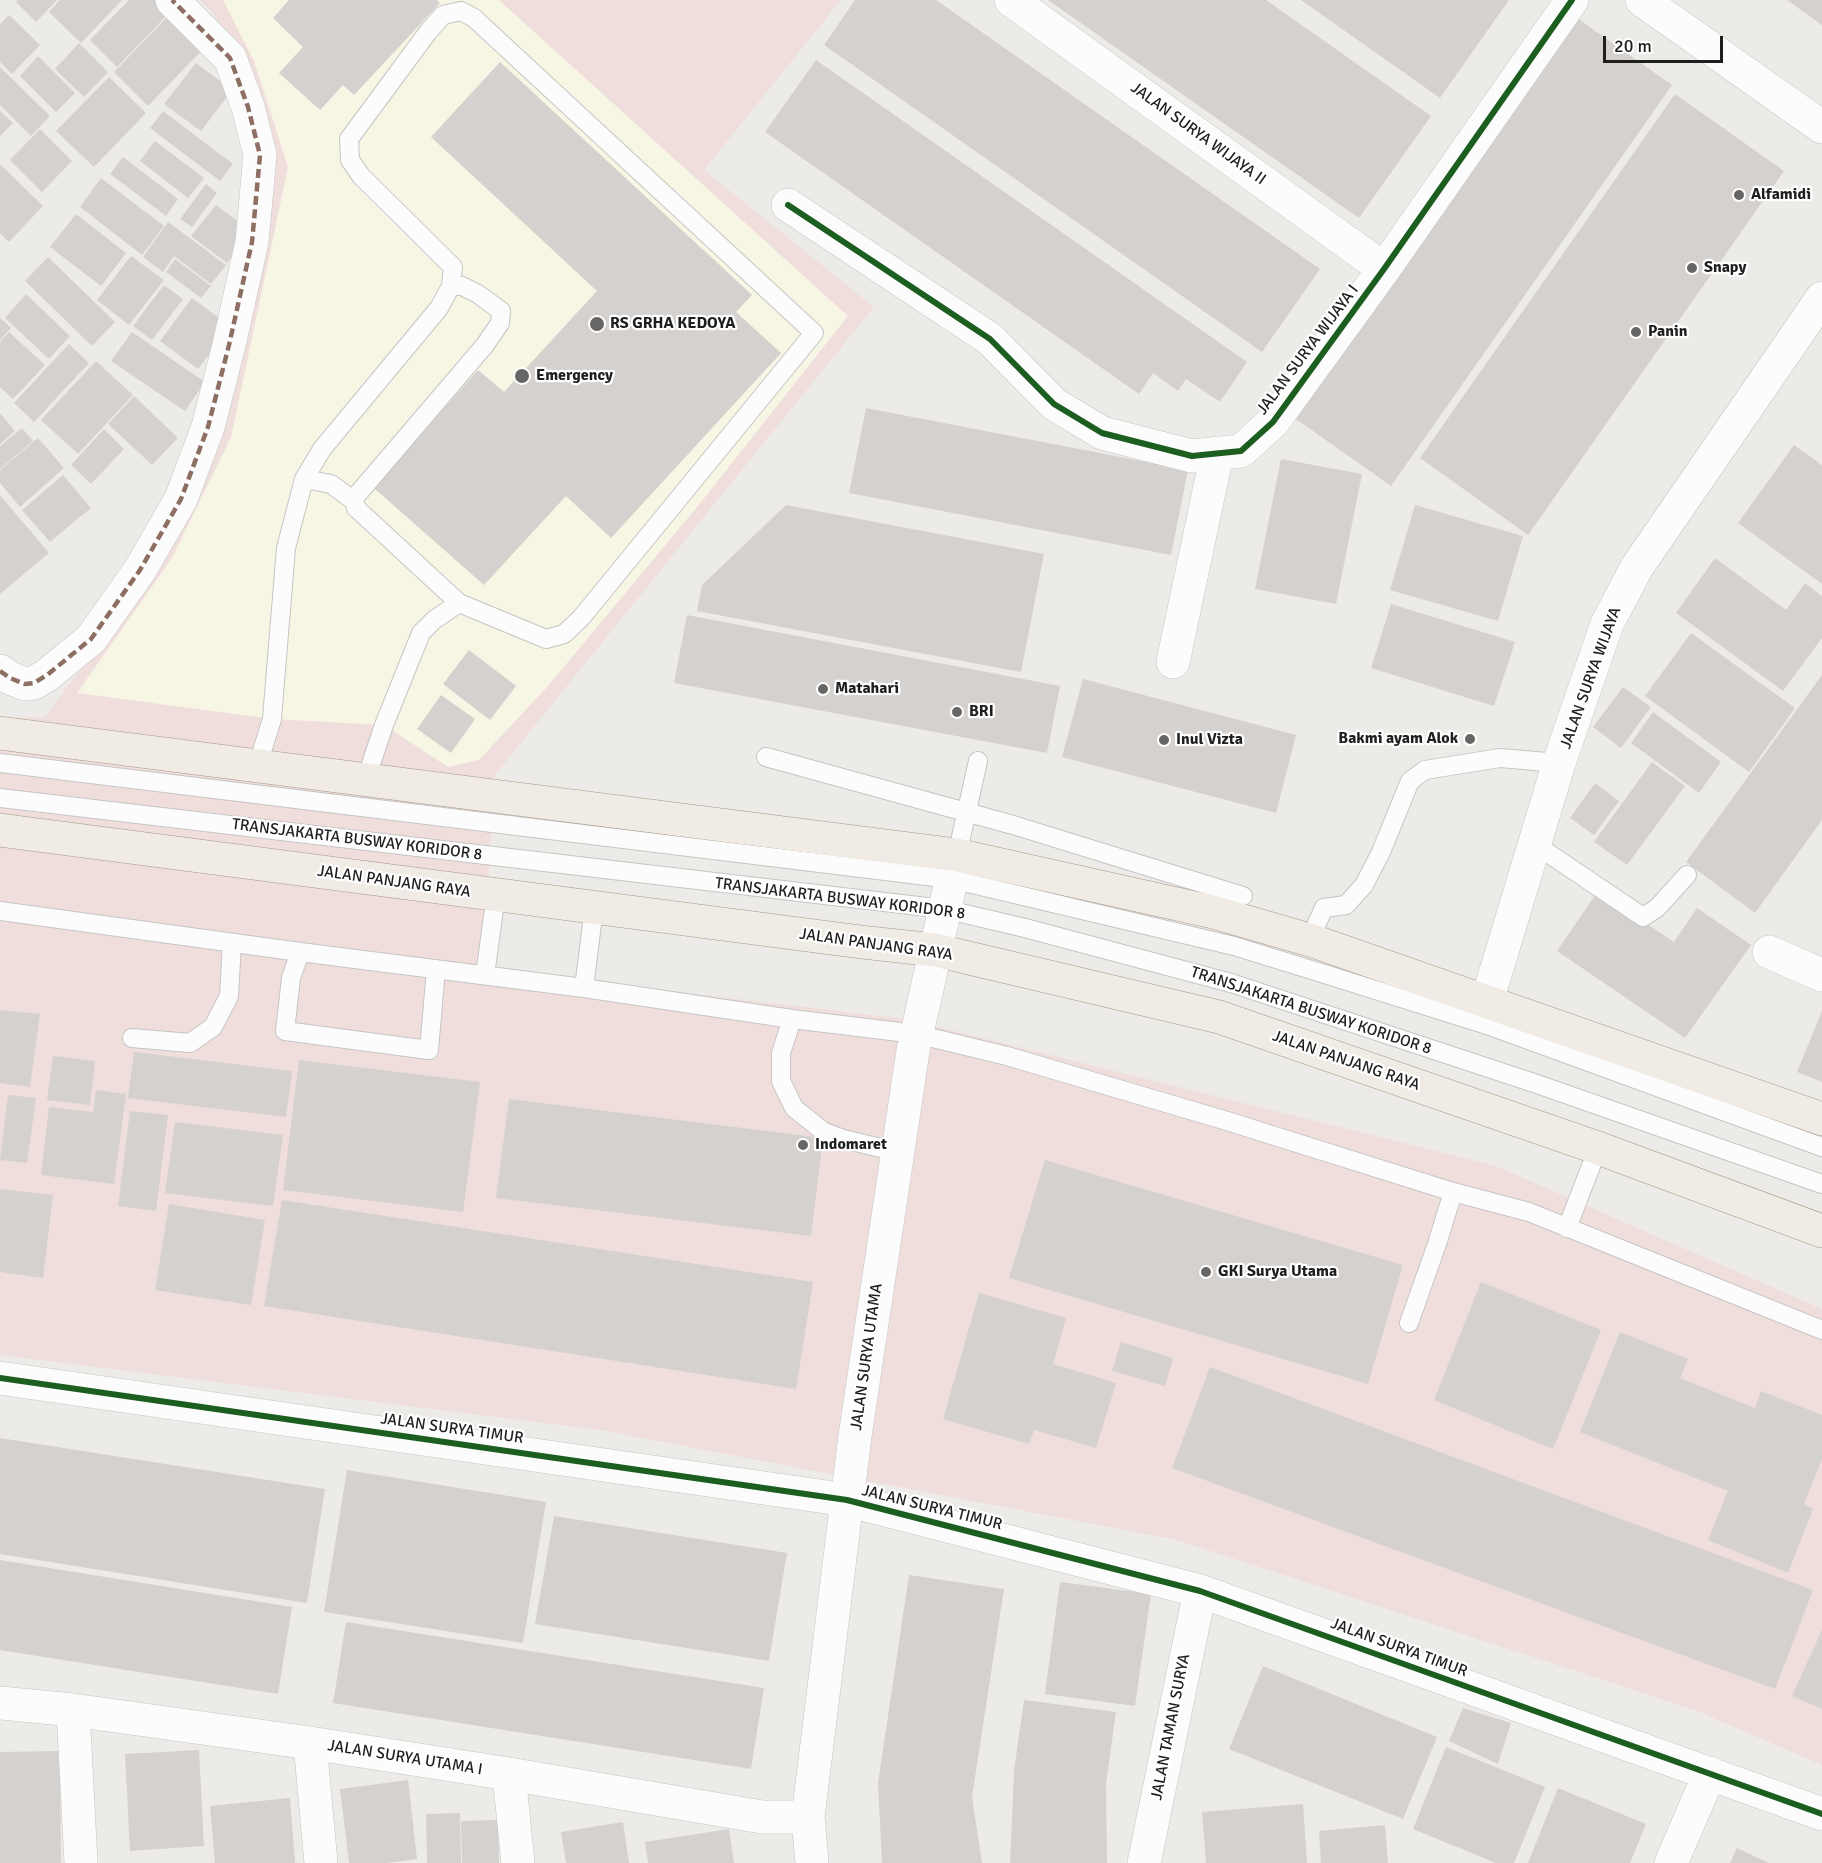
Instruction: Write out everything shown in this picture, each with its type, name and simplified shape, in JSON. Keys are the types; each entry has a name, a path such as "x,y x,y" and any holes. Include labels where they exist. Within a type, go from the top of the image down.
{"main road":[{"path":"0,733 366,779 951,881 1213,912 1313,941 1822,1119"},
{"name":"JALAN PANJANG RAYA","path":"0,830 935,950 1219,1017 1598,1148 1822,1231"}],"street":[{"path":"0,671 25,684 34,683 91,639 140,570 181,500 208,427 216,396 252,242 260,155 248,107 230,58 172,0"},
{"name":"JALAN SURYA WIJAYA II","path":"1011,0 1384,269"},
{"name":"JALAN SURYA WIJAYA I","path":"788,205 990,339 1054,404 1102,433 1192,456 1241,451 1273,422 1384,269 1572,0"},
{"path":"1642,0 1822,127"},
{"name":"JALAN SURYA WIJAYA","path":"1487,1001 1560,763 1608,624 1637,567 1822,298"},
{"path":"1173,663 1216,454"},
{"name":"JALAN SURYA UTAMA","path":"812,1863 808,1816 847,1500 916,1034 951,881"},
{"path":"1769,952 1822,975"},
{"name":"JALAN SURYA TIMUR","path":"0,1378 847,1500 1200,1591 1822,1814"},
{"name":"JALAN TAMAN SURYA","path":"1144,1863 1200,1591"},
{"name":"JALAN SURYA UTAMA I","path":"0,1703 73,1710 310,1743 762,1817 808,1816"},
{"path":"73,1710 81,1863"},
{"path":"310,1743 321,1863"},
{"path":"1671,1863 1710,1773"},
{"path":"509,1774 518,1863"}],"lane":[{"path":"257,767 272,719 286,548 304,479 322,449 439,308 451,286 453,267 361,176 350,160 349,140 443,15 461,11 474,18 814,333 581,618 564,634 546,639 459,603 356,508 354,501 330,484 304,479"},
{"path":"354,501 485,345 500,323 501,310 462,286 451,286"},
{"path":"366,779 384,725 421,633 434,620 459,603"},
{"path":"766,757 967,812 1243,896"},
{"path":"1313,941 1317,923 1324,908 1346,905 1364,885 1381,852 1410,781 1425,770 1500,758 1560,763"},
{"path":"951,881 978,761"},
{"name":"TRANSJAKARTA BUSWAY KORIDOR 8","path":"0,763 951,881 1234,946 1320,972 1493,1027 1822,1147"},
{"name":"TRANSJAKARTA BUSWAY KORIDOR 8","path":"0,798 951,881 1025,928 1231,983 1537,1084 1822,1184"},
{"path":"1536,845 1643,916 1657,908 1687,875"},
{"path":"485,975 496,895"},
{"path":"584,988 594,908"},
{"path":"0,911 916,1034 1007,1056 1216,1117 1453,1192 1529,1212 1822,1330"},
{"path":"132,1038 190,1043 213,1027 229,996 232,943"},
{"path":"300,952 291,978 285,1031 429,1050 436,969"},
{"path":"792,1018 781,1053 781,1081 794,1108 824,1132 843,1139 898,1152"},
{"path":"1567,1227 1598,1148"},
{"path":"1409,1323 1453,1192"}],"shaded area":[{"path":"199,0 841,0 704,170 874,307 494,776 484,969 906,1019 1496,1166 1822,1309 1822,1765 1697,1711 1177,1540 600,1430 0,1355 0,718 45,717 155,568 215,445 254,84 213,13"},
{"name":"Emergency","path":"223,0 499,0 848,316 702,501 548,686 479,760 448,767 384,725 272,719 77,693 172,558 231,437 288,167 254,61"}],"building":[{"path":"18,0 57,0 36,22 16,2"},
{"path":"60,0 122,0 81,43 49,12"},
{"path":"129,0 163,0 173,9 117,67 90,40"},
{"path":"289,0 437,0 440,3 354,95 343,85 320,110 279,73 303,47 273,18"},
{"path":"855,0 936,0 1320,269 1262,352 824,45"},
{"path":"1048,0 1266,0 1431,116 1359,218"},
{"path":"1301,0 1509,0 1440,98"},
{"path":"1787,0 1822,0 1822,25"},
{"path":"177,7 211,41 148,106 114,72"},
{"path":"9,15 40,45 12,74 0,62 0,24"},
{"path":"1577,18 1672,85 1391,486 1296,419"},
{"path":"79,43 108,72 84,97 55,69"},
{"path":"38,56 75,93 56,112 20,76"},
{"path":"816,60 1247,362 1220,402 1186,379 1178,391 1153,373 1139,394 765,132"},
{"path":"500,62 752,295 736,312 781,353 611,538 566,496 484,585 374,488 478,370 504,392 597,291 431,137"},
{"path":"196,63 232,90 201,131 164,104"},
{"path":"0,67 50,116 31,136 0,105"},
{"path":"109,77 146,113 94,167 56,131"},
{"path":"1675,94 1784,171 1528,535 1420,458"},
{"path":"0,111 13,123 0,136"},
{"path":"163,111 233,164 220,181 150,128"},
{"path":"40,129 72,161 42,192 10,160"},
{"path":"155,141 204,178 188,198 140,161"},
{"path":"123,157 178,199 166,216 110,174"},
{"path":"0,164 43,206 9,242 0,233"},
{"path":"101,178 164,226 142,255 80,207"},
{"path":"206,184 217,193 192,227 180,219"},
{"path":"216,205 251,231 227,263 191,236"},
{"path":"76,214 126,253 101,286 50,247"},
{"path":"168,222 226,265 211,284 174,256 163,272 143,257"},
{"path":"131,256 164,280 129,325 97,300"},
{"path":"48,257 115,322 92,346 25,281"},
{"path":"175,259 211,286 201,298 166,272"},
{"path":"164,285 183,299 152,340 133,326"},
{"path":"26,294 70,336 49,359 5,318"},
{"path":"192,298 230,326 198,369 160,341"},
{"path":"0,318 11,328 0,340"},
{"path":"9,332 45,365 13,399 0,387 0,342"},
{"path":"132,332 205,382 185,411 111,361"},
{"path":"69,344 89,363 34,422 14,403"},
{"path":"96,361 133,395 78,454 41,420"},
{"path":"134,396 178,438 152,465 108,424"},
{"path":"866,408 1188,470 1171,555 849,493"},
{"path":"0,413 15,431 0,444"},
{"path":"22,428 33,441 0,469 0,446"},
{"path":"104,429 124,449 91,484 71,465"},
{"path":"38,438 64,468 20,507 0,483 0,470"},
{"path":"1794,445 1822,465 1822,584 1738,523"},
{"path":"1281,459 1362,474 1336,604 1255,589"},
{"path":"63,475 91,508 50,542 22,510"},
{"path":"0,495 49,553 0,594"},
{"path":"786,505 1044,554 1021,672 697,611 702,585"},
{"path":"1415,505 1523,536 1498,621 1390,590"},
{"path":"1715,558 1786,610 1805,583 1822,596 1822,638 1783,691 1676,613"},
{"path":"1391,604 1515,642 1494,706 1371,668"},
{"path":"687,615 1060,686 1047,753 674,683"},
{"path":"1691,633 1795,708 1749,772 1645,696"},
{"path":"469,650 516,686 490,720 443,684"},
{"path":"1822,675 1822,820 1755,913 1686,862"},
{"path":"1083,679 1296,735 1276,813 1062,757"},
{"path":"1623,687 1651,707 1621,748 1593,727"},
{"path":"441,695 475,719 451,753 417,729"},
{"path":"1653,712 1721,762 1699,793 1631,743"},
{"path":"1652,762 1685,786 1627,865 1594,842"},
{"path":"1595,783 1619,801 1594,835 1570,818"},
{"path":"1598,891 1674,942 1697,908 1751,945 1685,1038 1557,951"},
{"path":"0,1010 40,1014 30,1087 0,1083"},
{"path":"1822,1011 1822,1082 1797,1072"},
{"path":"134,1052 292,1071 286,1117 128,1098"},
{"path":"53,1056 95,1061 90,1105 47,1100"},
{"path":"299,1060 480,1082 463,1212 283,1190"},
{"path":"96,1090 126,1094 114,1184 41,1175 49,1107 93,1112"},
{"path":"8,1095 36,1098 27,1163 0,1160"},
{"path":"509,1099 823,1138 811,1236 496,1198"},
{"path":"130,1111 168,1115 156,1211 118,1206"},
{"path":"175,1122 283,1135 273,1206 165,1193"},
{"name":"GKI Surya Utama","path":"1045,1160 1403,1265 1368,1384 1009,1278"},
{"path":"0,1189 53,1195 43,1278 0,1272"},
{"path":"282,1200 813,1282 796,1389 264,1306"},
{"path":"169,1204 265,1220 251,1305 155,1290"},
{"path":"1481,1282 1601,1330 1553,1449 1434,1400"},
{"path":"979,1293 1066,1318 1053,1364 1116,1383 1096,1448 1034,1430 1029,1444 943,1419"},
{"path":"1620,1332 1688,1359 1680,1378 1755,1408 1761,1391 1822,1415 1822,1459 1804,1504 1813,1509 1788,1573 1708,1540 1728,1491 1580,1432"},
{"path":"1121,1342 1173,1358 1165,1386 1112,1371"},
{"path":"1210,1367 1813,1590 1775,1689 1172,1468"},
{"path":"0,1438 325,1489 307,1603 0,1554"},
{"path":"347,1470 546,1502 523,1643 324,1612"},
{"path":"554,1516 787,1553 769,1661 535,1624"},
{"path":"0,1560 292,1607 278,1694 0,1650"},
{"path":"909,1575 1004,1589 972,1797 982,1863 882,1863 878,1783"},
{"path":"1060,1582 1151,1594 1135,1706 1045,1694"},
{"path":"346,1622 764,1688 751,1769 333,1703"},
{"path":"1822,1630 1822,1709 1792,1696"},
{"path":"1263,1666 1437,1737 1403,1819 1229,1749"},
{"path":"1024,1700 1116,1712 1106,1784 1107,1863 1010,1863 1014,1771"},
{"path":"1463,1708 1511,1723 1498,1764 1449,1741"},
{"path":"1446,1747 1545,1787 1514,1863 1496,1863 1413,1829"},
{"path":"199,1750 204,1846 130,1851 125,1754"},
{"path":"60,1751 61,1863 0,1863 0,1752"},
{"path":"408,1780 417,1859 387,1863 349,1863 340,1789"},
{"path":"1558,1788 1646,1824 1630,1863 1528,1863"},
{"path":"290,1798 295,1863 215,1863 210,1806"},
{"path":"1303,1804 1307,1863 1206,1863 1202,1812"},
{"path":"460,1813 461,1863 427,1863 426,1814"},
{"path":"498,1820 499,1863 462,1863 461,1821"},
{"path":"623,1822 629,1863 566,1863 561,1832"},
{"path":"1385,1825 1388,1863 1321,1863 1319,1831"},
{"path":"729,1829 734,1863 648,1863 645,1842"},
{"path":"1737,1848 1769,1863 1730,1863"}],"marked path":[{"path":"0,671 25,684 34,683 91,639 140,570 181,499 208,427 252,242 260,155 248,107 230,58 172,0"}],"cycle path":[{"path":"788,205 990,339 1054,404 1102,433 1192,456 1241,451 1273,422 1384,269 1572,0"},
{"path":"0,1378 847,1500 1200,1591 1822,1814"}],"place":[{"name":"Alfamidi","path":"1739,195"},
{"name":"Snapy","path":"1692,268"},
{"name":"RS GRHA KEDOYA","path":"597,324"},
{"name":"Panin","path":"1636,332"},
{"name":"Emergency","path":"522,376"},
{"name":"Matahari","path":"823,689"},
{"name":"BRI","path":"957,712"},
{"name":"Bakmi ayam Alok","path":"1470,739"},
{"name":"Inul Vizta","path":"1164,740"},
{"name":"Indomaret","path":"803,1145"},
{"name":"GKI Surya Utama","path":"1206,1272"}]}
